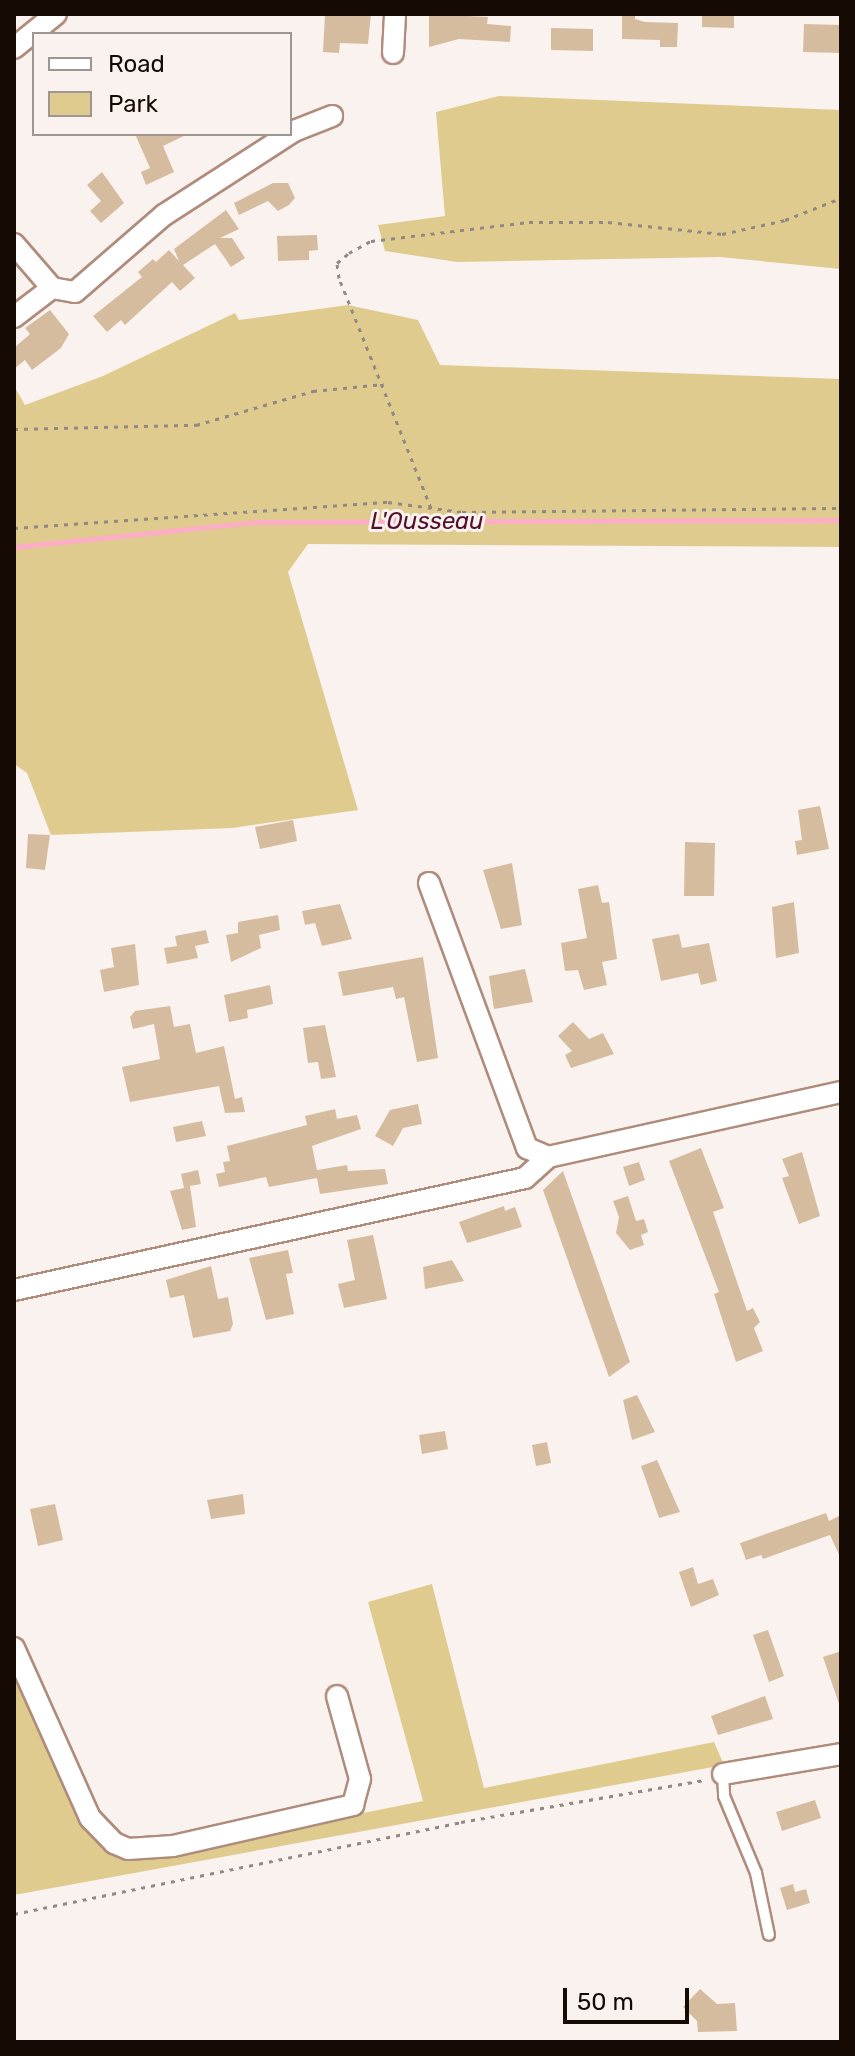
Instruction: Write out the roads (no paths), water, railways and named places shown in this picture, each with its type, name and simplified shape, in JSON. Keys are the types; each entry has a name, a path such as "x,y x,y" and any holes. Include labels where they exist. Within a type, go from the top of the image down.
{"street":[{"path":"34,32 56,14"},
{"path":"393,53 395,14"},
{"path":"14,48 32,33"},
{"path":"292,132 332,116"},
{"path":"14,244 52,288 75,292 164,215 286,136"},
{"path":"14,317 52,288"},
{"path":"429,883 527,1148 548,1157"},
{"path":"14,1290 525,1178 548,1157 841,1092"},
{"path":"14,1648 90,1818 101,1833 128,1849 173,1846 353,1805 360,1779 337,1696"},
{"path":"723,1774 841,1754"}],"lane":[{"path":"723,1774 724,1796 756,1873 769,1935"}],"waterway":[{"name":"L'Ousseau","path":"14,547 255,522 841,520"}]}
